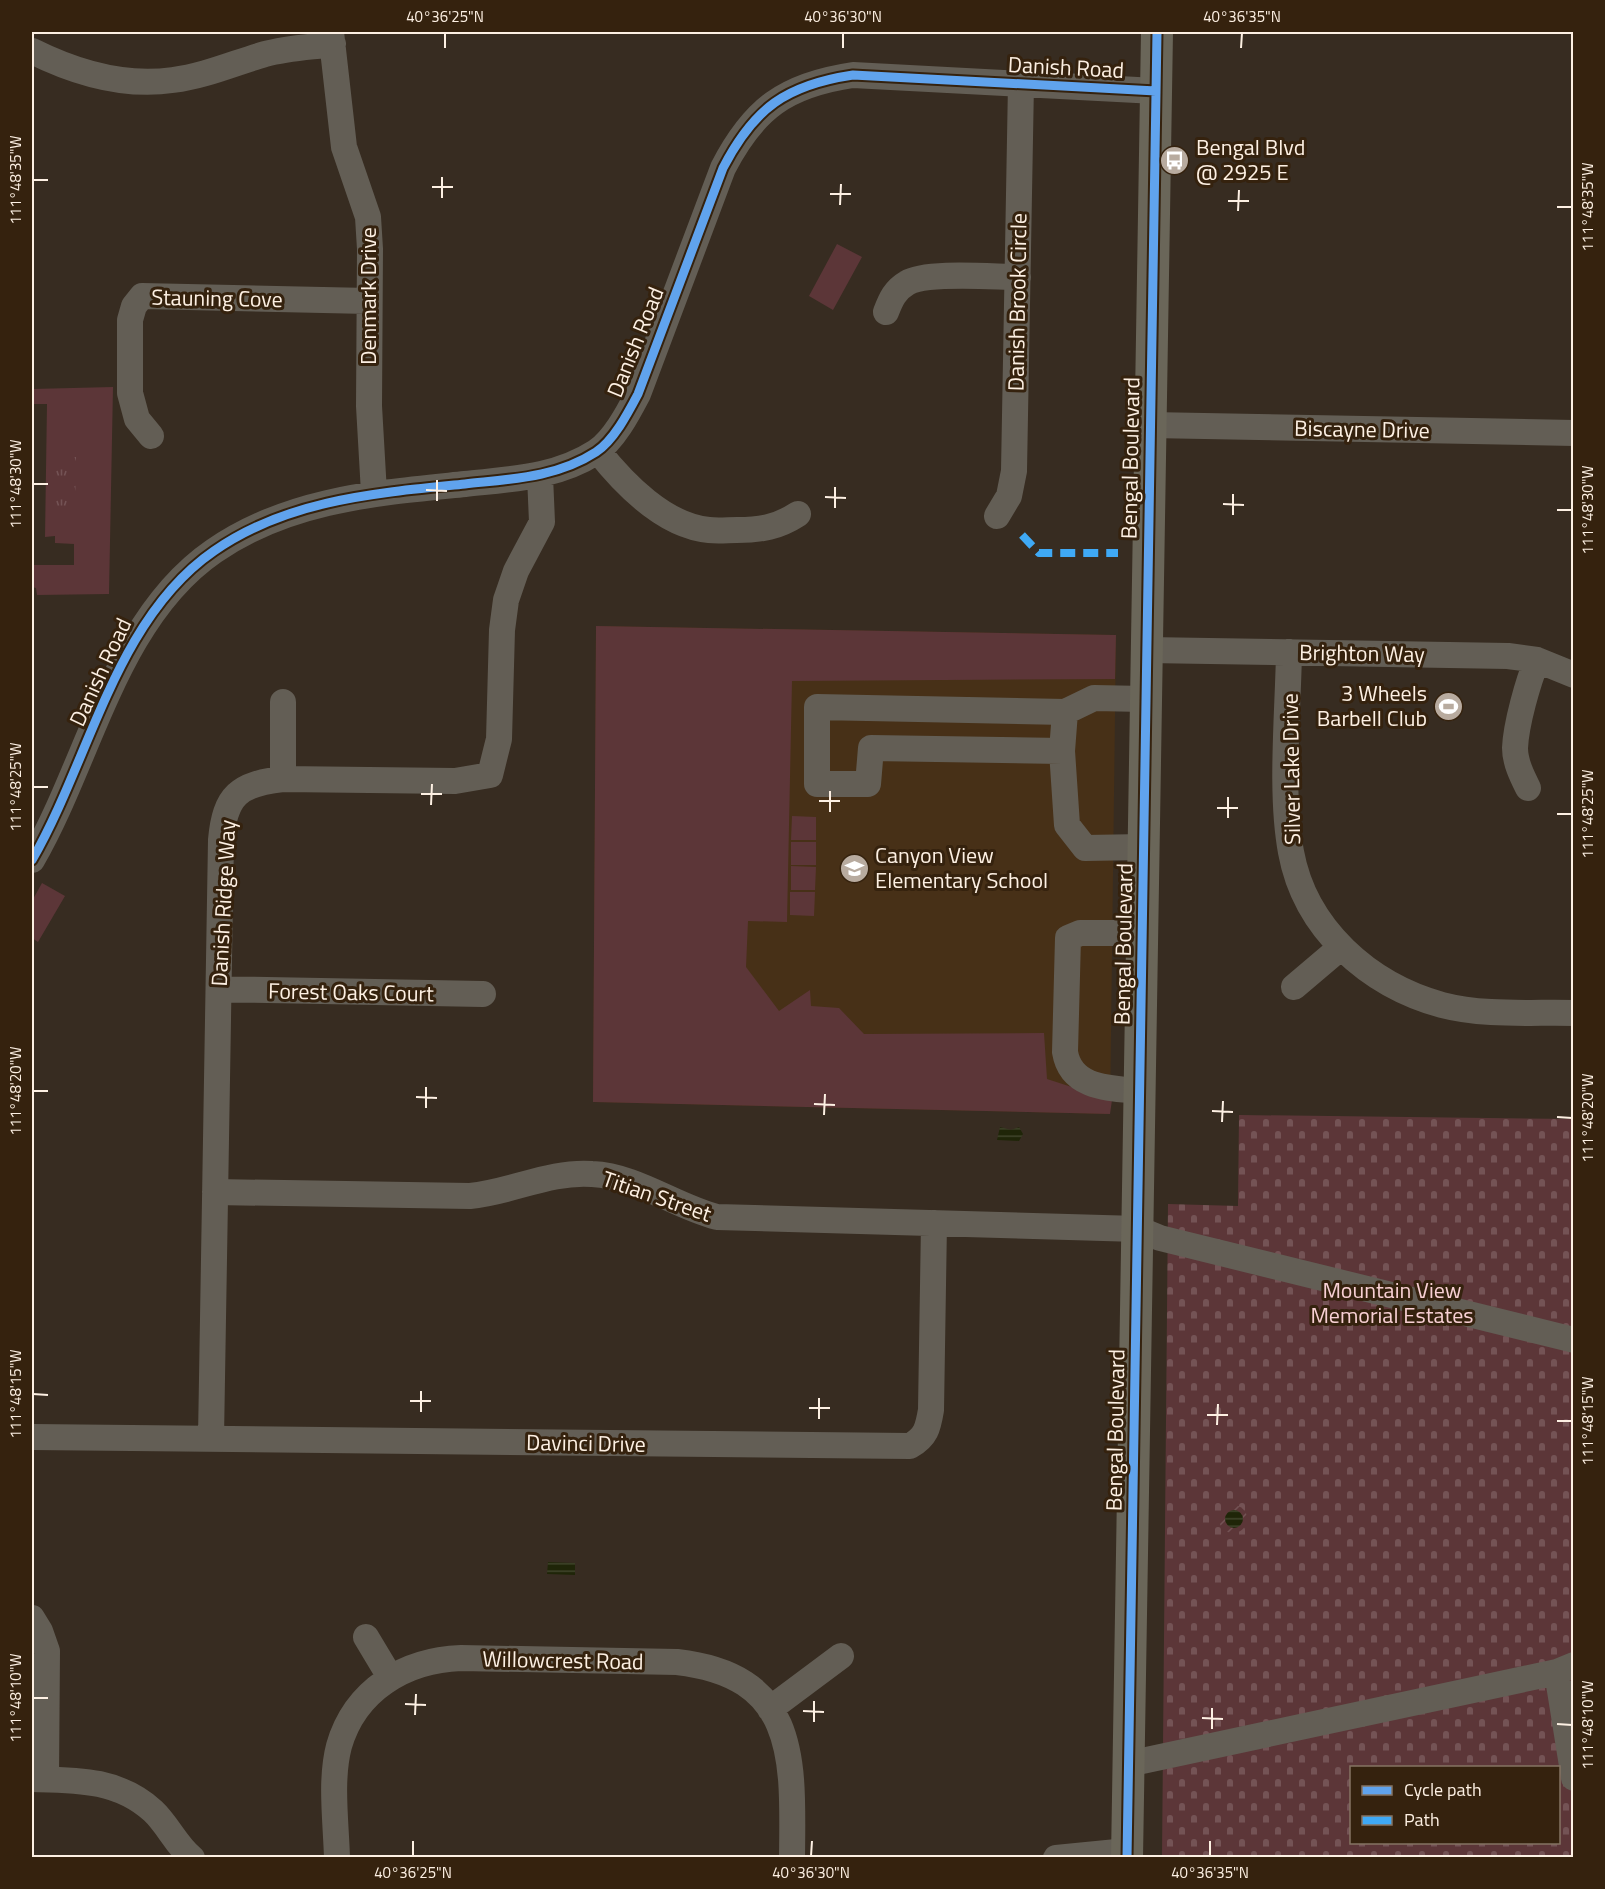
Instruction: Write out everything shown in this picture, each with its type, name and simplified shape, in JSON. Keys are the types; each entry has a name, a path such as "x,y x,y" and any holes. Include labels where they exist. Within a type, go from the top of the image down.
{"main road":[{"name":"Bengal Boulevard","path":"1127,1854 1157,32"}],"street":[{"path":"32,51 71,69 92,74 124,80 172,81 220,70 266,54 332,38"},
{"name":"Denmark Drive","path":"332,38 344,147 368,217 370,249 369,406 374,493"},
{"name":"Danish Road","path":"32,860 66,794 126,654 147,617 173,587 213,552 244,532 282,515 324,502 374,493 540,476 570,466 598,451 625,418 638,394 723,168 739,138 764,109 781,97 801,87 853,75 1156,91"},
{"name":"Danish Brook Circle","path":"997,516 1009,496 1014,471 1022,83"},
{"path":"886,312 892,296 909,282 930,277 1018,277"},
{"name":"Stauning Cove","path":"151,436 137,418 130,393 130,320 134,306 142,296 369,301"},
{"name":"Biscayne Drive","path":"1150,425 1574,433"},
{"path":"598,451 614,470 653,505 688,525 708,530 759,530 781,525 798,514"},
{"name":"Danish Ridge Way","path":"211,1438 223,822 228,805 238,791 256,782 282,779 455,781 490,775 500,739 502,630 506,600 516,571 542,522 540,476"},
{"name":"Brighton Way","path":"1148,650 1508,656 1536,660 1574,675"},
{"name":"Silver Lake Drive","path":"1289,652 1287,816 1291,853 1303,888 1320,921 1341,948 1372,975 1407,993 1444,1006 1481,1011 1574,1013"},
{"path":"1528,788 1520,770 1515,747 1528,682 1536,660"},
{"path":"871,708 871,748 867,784 817,784 817,707 871,708 1065,712 1094,698 1146,699"},
{"path":"282,779 283,702"},
{"path":"1065,712 1062,751 1067,825 1085,848 1144,848"},
{"path":"871,748 1062,751"},
{"path":"1140,1091 1085,1082 1075,1076 1069,1068 1065,1052 1068,938 1080,933 1142,933"},
{"path":"1294,987 1341,948"},
{"name":"Forest Oaks Court","path":"219,989 483,994"},
{"name":"Titian Street","path":"215,1192 470,1196 498,1192 563,1174 592,1174 620,1178 692,1210 717,1217 1138,1229 1160,1238 1574,1340"},
{"name":"Davinci Drive","path":"32,1437 910,1446 921,1439 925,1433 931,1410 934,1224"},
{"path":"32,1618 40,1631 47,1651 39,1779 80,1780 109,1785 134,1797 155,1813 192,1857"},
{"path":"366,1637 390,1677"},
{"path":"771,1709 841,1656"},
{"name":"Willowcrest Road","path":"337,1857 336,1777 339,1747 350,1719 369,1694 390,1677 437,1659 677,1662 706,1665 730,1674 751,1688 771,1709 782,1731 793,1777 792,1857"},
{"path":"1128,1764 1565,1668 1574,1778"},
{"path":"1056,1857 1127,1854"}],"shaded area":[{"name":"Canyon View Elementary School","path":"596,626 1116,635 1110,1114 593,1102"},
{"path":"1000,1127 1011,1130 1019,1127 1023,1134 1019,1141 997,1140"},
{"path":"1234,1510 1240,1513 1243,1519 1240,1525 1234,1528 1228,1525 1225,1519 1228,1513"},
{"path":"548,1562 575,1563 575,1575 547,1574"}],"green space":[{"path":"837,244 862,257 833,310 809,296"},
{"path":"113,387 109,594 37,595 36,588 32,587 32,565 74,565 74,544 55,543 55,536 45,537 47,404 32,404 32,389"},
{"path":"53,457 76,457 75,513 52,512"},
{"path":"596,626 1116,635 1115,679 792,681 787,922 748,921 746,967 779,1011 810,990 811,1006 839,1008 864,1034 1044,1033 1047,1079 1112,1100 1110,1114 593,1102"},
{"path":"792,816 816,817 816,840 791,840"},
{"path":"791,842 816,842 816,865 791,865"},
{"path":"791,866 816,867 815,890 791,890"},
{"path":"42,883 65,896 38,942 32,938 32,901"},
{"path":"790,892 815,892 814,916 790,915"},
{"name":"Mountain View Memorial Estates","path":"1239,1115 1573,1119 1573,1857 1162,1858 1168,1204 1238,1206"},
{"path":"1233,1505 1243,1509 1247,1519 1243,1529 1233,1533 1223,1529 1219,1519 1223,1509"}],"marked path":[{"path":"1022,535 1039,553 1118,553"}],"cycle path":[{"path":"1127,1858 1157,32"},
{"path":"32,860 52,821 128,652 152,614 180,580 214,551 272,520 303,509 367,495 532,476 581,461 609,441 638,394 723,168 747,130 774,103 809,85 853,75 1156,91"}],"place":[{"name":"Bengal Blvd @ 2925 E","path":"1175,160"},
{"name":"3 Wheels Barbell Club","path":"1448,706"},
{"name":"Canyon View Elementary School","path":"854,868"}]}
